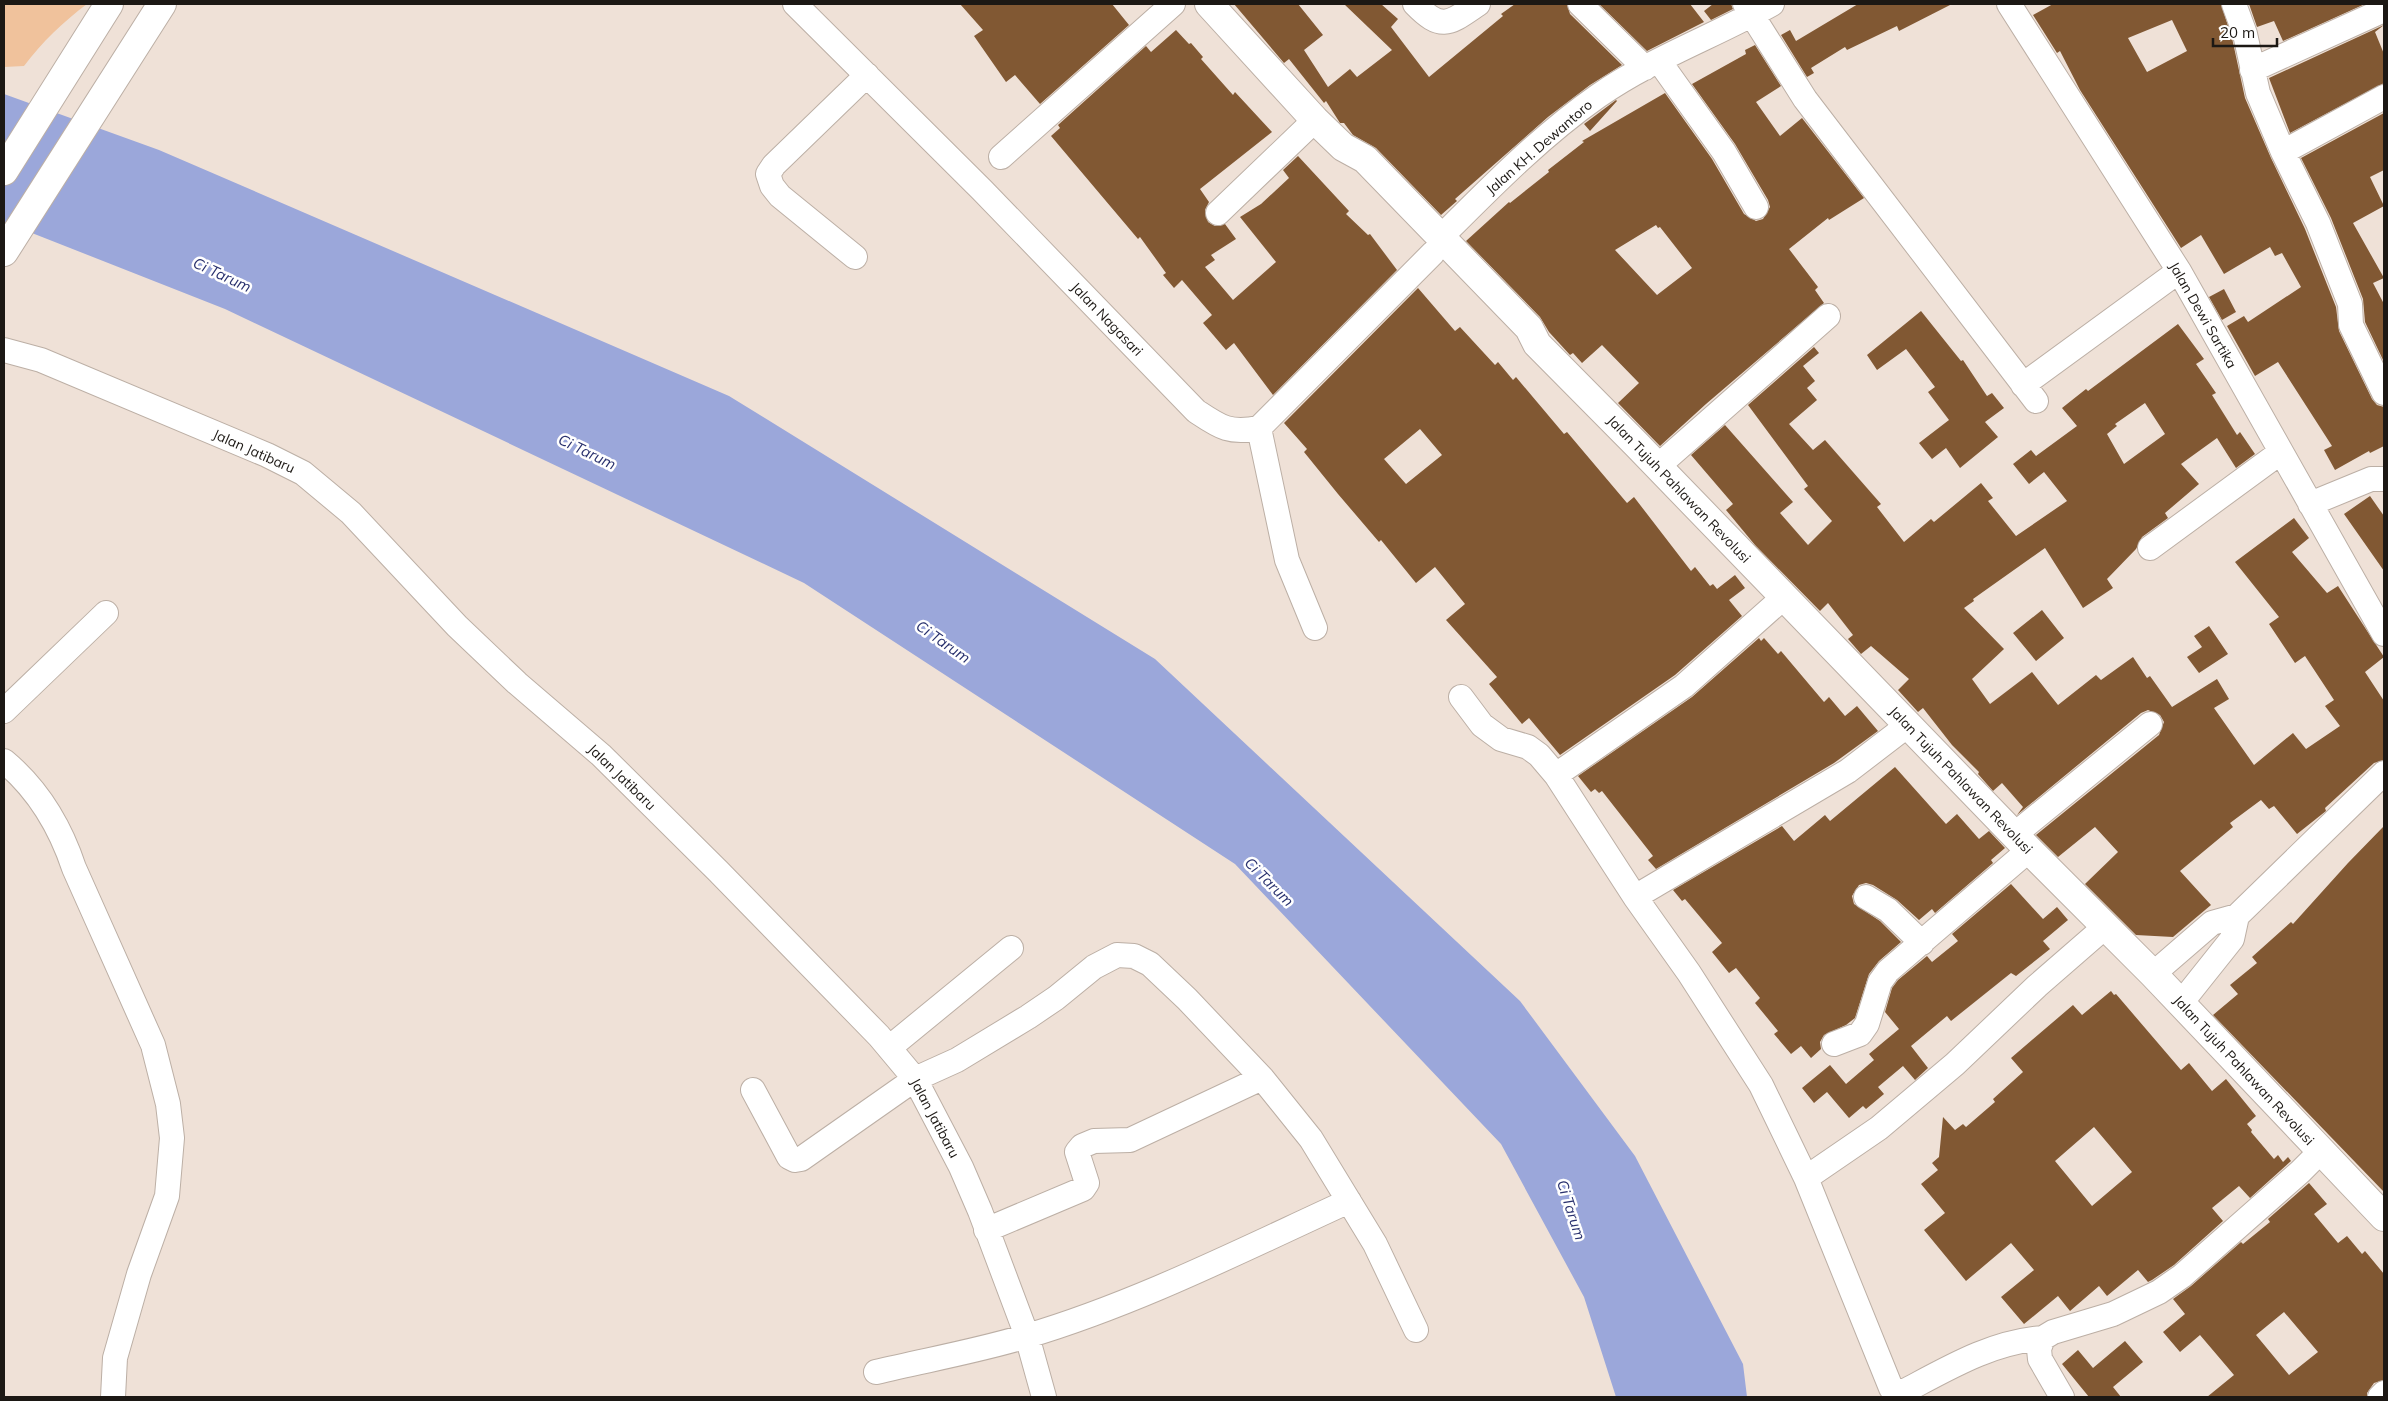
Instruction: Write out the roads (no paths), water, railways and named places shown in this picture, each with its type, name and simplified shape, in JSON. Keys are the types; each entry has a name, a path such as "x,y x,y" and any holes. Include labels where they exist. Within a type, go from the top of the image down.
{"main road":[{"path":"4,171 109,4"},
{"name":"Jalan Tujuh Pahlawan Revolusi","path":"1209,4 1343,148 1365,159 1519,337 1537,344 2153,974 2384,1217"},
{"path":"4,252 155,14"}],"street":[{"name":"Jalan Nagasari","path":"795,4 982,190 1196,411 1221,427 1233,431 1258,428"},
{"path":"1000,157 1173,4"},
{"path":"1415,4 1432,20 1442,24 1454,20 1478,4"},
{"path":"1580,4 1652,65 1724,152 1756,207"},
{"path":"1652,65 1748,10 1772,4"},
{"name":"Jalan Dewi Sartika","path":"2009,4 2179,271 2384,634"},
{"path":"2234,4 2245,34 2258,93 2283,152 2318,223 2350,304 2351,325 2384,393"},
{"path":"1748,10 1805,99 2030,393 2179,271"},
{"path":"2252,70 2384,10"},
{"name":"Jalan KH. Dewantoro","path":"1437,244 1494,184 1558,128 1598,96 1652,65"},
{"path":"855,257 780,196 772,186 768,174 774,165 866,75"},
{"path":"2283,152 2384,96"},
{"path":"1218,213 1315,120"},
{"path":"1315,628 1287,560 1258,428 1437,244"},
{"path":"1657,467 1828,316"},
{"path":"4,335 16,342 14,352"},
{"name":"Jalan Jatibaru","path":"14,352 267,455 302,473 351,513 457,626 517,683 615,768 718,871 889,1048 915,1079 961,1167 980,1211 1027,1336 1044,1397"},
{"path":"2150,548 2281,452"},
{"path":"2310,504 2371,479 2384,479"},
{"path":"1556,775 1684,686 1784,597"},
{"path":"4,712 106,613"},
{"path":"1461,697 1482,725 1501,739 1528,748 1539,755 1556,775 1635,897 1689,973 1761,1085 1806,1178 1857,1300 1890,1388 1905,1391 1976,1353 2023,1340 2043,1338 2053,1332 2113,1314 2159,1292 2182,1276 2300,1172 2321,1151"},
{"path":"1834,1044 1860,1034 1867,1024 1880,982 1888,971 1922,943 2022,842 2150,724"},
{"path":"1635,897 1848,772 1908,725"},
{"path":"4,761 31,788 50,812 65,841 74,868 153,1045 168,1104 172,1138 167,1196 139,1274 115,1358 113,1397"},
{"path":"2153,974 2212,923 2237,916 2384,773"},
{"path":"1866,897 1888,910 1922,943"},
{"path":"2181,1003 2232,939 2237,916"},
{"path":"1806,1178 1879,1128 1955,1064 2037,986 2106,926"},
{"path":"889,1048 1010,948"},
{"path":"753,1090 776,1136 789,1157 795,1160 807,1155 915,1079 957,1060 1028,1017 1094,968 1117,955 1134,956 1150,964 1187,1000 1262,1078 1311,1139 1375,1244 1416,1330"},
{"path":"986,1230 1083,1189 1087,1183 1076,1152 1082,1146 1094,1141 1130,1140 1262,1078"},
{"path":"876,1372 1027,1336 1115,1305 1349,1201"},
{"path":"2043,1338 2039,1349 2040,1359 2062,1397"},
{"path":"2380,1397 2384,1393"}],"water":[{"name":"Ci Tarum","path":"4,94 159,150 729,396 1155,659 1520,1001 1635,1156 1743,1364 1747,1397 1616,1397 1584,1297 1501,1144 1235,864 804,583 225,309 4,222"}]}
